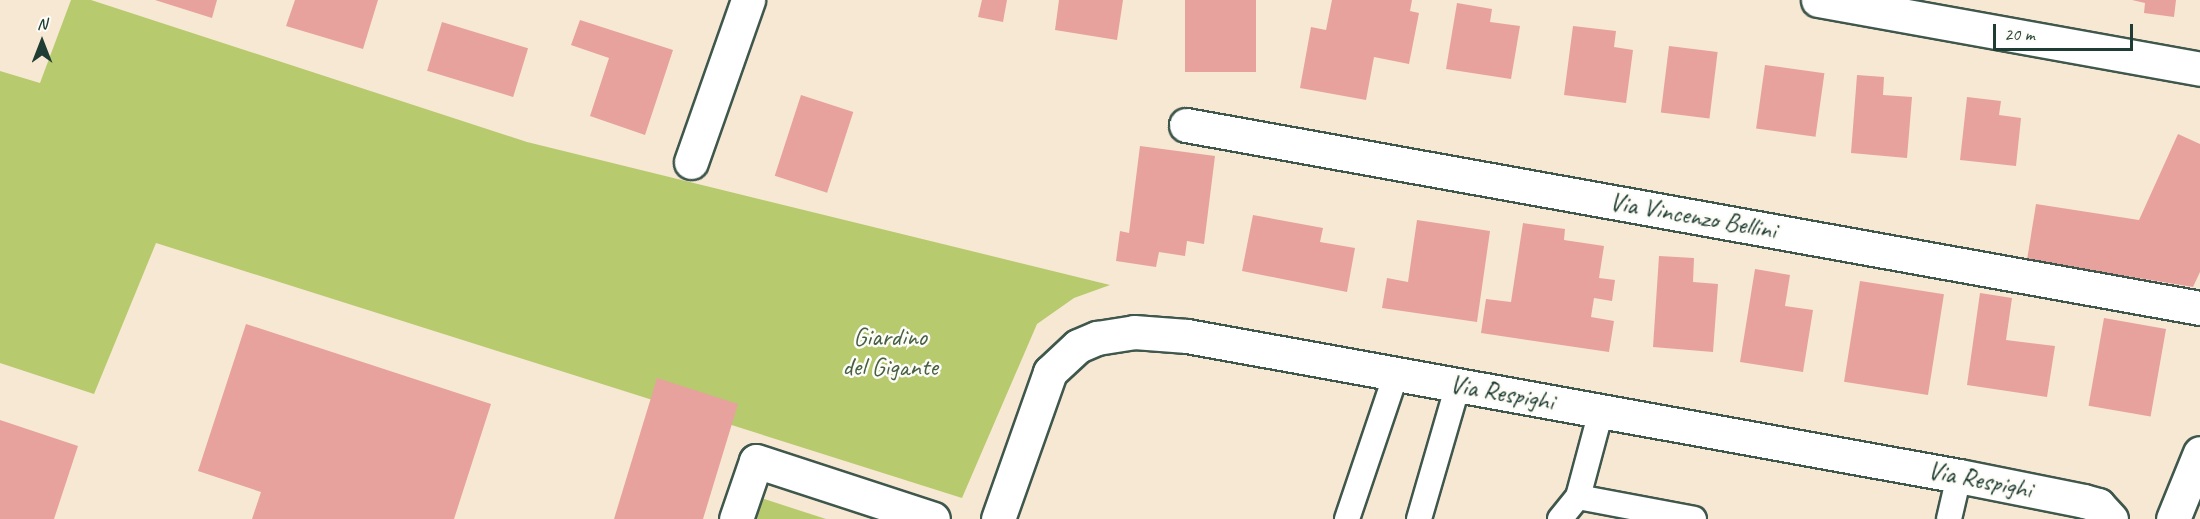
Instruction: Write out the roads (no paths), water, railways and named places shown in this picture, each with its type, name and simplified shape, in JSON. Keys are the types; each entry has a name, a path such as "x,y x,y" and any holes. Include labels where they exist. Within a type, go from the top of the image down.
{"street":[{"path":"691,162 748,0"},
{"path":"1818,0 2200,69"},
{"name":"Via Vincenzo Bellini","path":"1186,125 2200,308"},
{"name":"Via Respighi","path":"998,519 1050,372 1063,357 1097,338 1152,332 1959,476 2084,501 2097,505 2111,519"},
{"path":"2173,519 2200,453"},
{"path":"736,519 756,461 933,519"}],"lane":[{"path":"1347,519 1396,374"},
{"path":"1419,519 1458,385"},
{"path":"1560,519 1578,497 1600,411"},
{"path":"1949,519 1959,476"},
{"path":"1578,497 1694,519"}],"park label":[{"name":"Giardino del Gigante","path":"890,352"}]}
